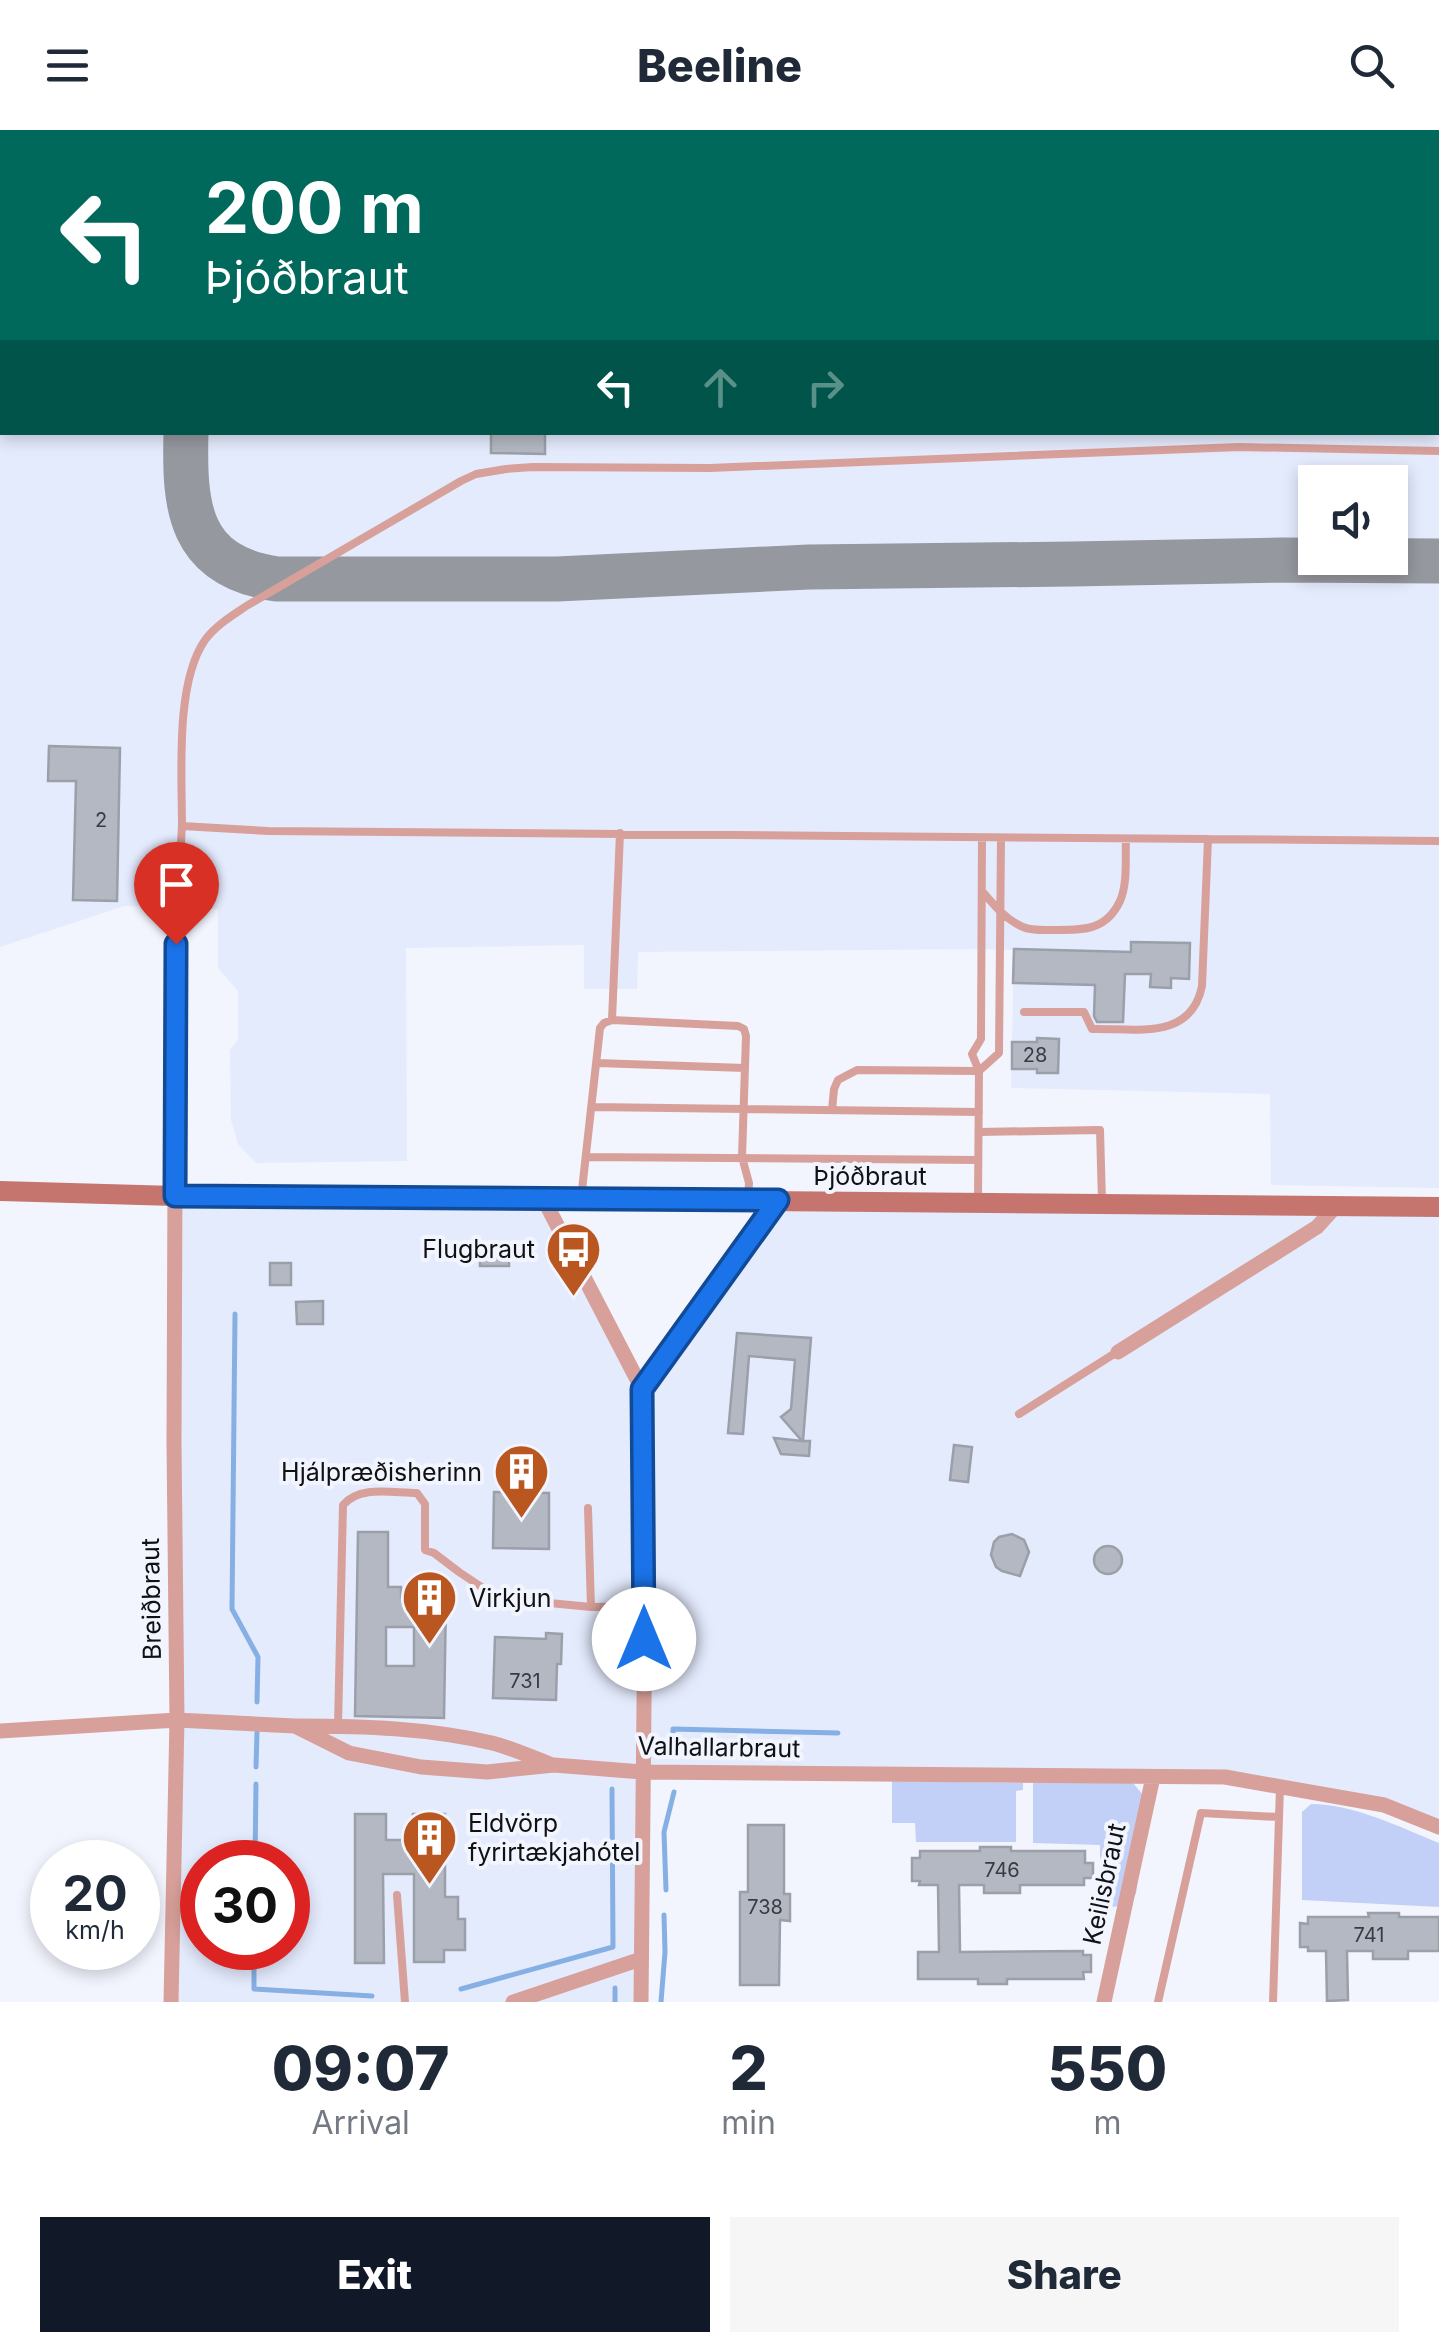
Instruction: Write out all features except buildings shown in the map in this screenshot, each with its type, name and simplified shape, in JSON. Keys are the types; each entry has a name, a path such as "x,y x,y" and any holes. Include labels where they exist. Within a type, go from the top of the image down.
{"street":[{"name":"Breiðbraut","path":"170,2002 177,1720 176,908"},
{"name":"Þjóðbraut","path":"0,1191 175,1196 1439,1207"},
{"path":"543,1198 642,1389 645,1606 641,2002"},
{"path":"642,1389 778,1200"},
{"path":"1118,1352 1317,1227 1338,1205"},
{"name":"Valhallarbraut","path":"0,1731 177,1720 295,1726 349,1754 421,1767 487,1772 554,1765 642,1772 1225,1776 1384,1805 1439,1828"},
{"path":"295,1726 388,1726 437,1733 495,1744 554,1765"},
{"name":"Keilisbraut","path":"1104,2002 1153,1777"},
{"path":"520,2001 640,1959"}],"lane":[{"path":"1239,446 1240,435"},
{"path":"176,908 188,680 204,641 248,606 476,474 532,466 710,468 1239,446 1439,451"},
{"path":"182,826 268,831 1439,840"},
{"path":"612,1020 620,833"},
{"path":"978,1202 980,1071 972,1054 981,1039 982,838"},
{"path":"832,1110 838,1080 857,1070 980,1071 999,1052 1001,838"},
{"path":"982,891 1000,912 1023,927 1085,930 1098,926 1110,917 1122,896 1126,838"},
{"path":"1024,1012 1084,1012 1092,1029 1164,1028 1186,1018 1200,998 1202,986 1208,839"},
{"path":"581,1199 600,1028 612,1020 738,1026 744,1030 742,1158 748,1200"},
{"path":"597,1064 745,1068"},
{"path":"592,1108 979,1112"},
{"path":"979,1132 1100,1130 1102,1202"},
{"path":"586,1156 978,1160"},
{"path":"1019,1414 1118,1352"},
{"path":"338,1726 343,1505 352,1494 417,1494 425,1504 426,1550 498,1598 591,1607 645,1606"},
{"path":"588,1508 591,1607"},
{"path":"1273,2002 1280,1786"},
{"path":"1158,2002 1201,1813 1278,1816"},
{"path":"398,1895 405,2002"}],"shaded area":[{"path":"0,435 1439,435 1439,1188 1271,1185 1270,1094 1011,1088 1014,950 982,949 638,952 637,989 584,989 584,945 406,948 407,1161 256,1163 238,1144 231,1120 230,1050 238,1040 238,991 218,968 218,909 124,906 0,947"},
{"path":"175,1196 543,1198 642,1388 778,1200 1439,1207 1439,1827 1384,1805 1225,1777 643,1772 641,2002 171,2002"},
{"path":"892,1781 1023,1783 1023,1790 1016,1791 1016,1842 916,1842 915,1823 892,1823"},
{"path":"1033,1783 1133,1783 1143,1795 1146,1812 1136,1894 1125,1906 1108,1907 1100,1892 1100,1845 1033,1843"},
{"path":"1311,1804 1360,1812 1439,1843 1439,1907 1302,1900 1302,1812"}],"waterway":[{"path":"235,1314 232,1609 258,1657 257,1702"},
{"path":"673,1744 673,1729 838,1733"},
{"path":"256,1767 257,1732"},
{"path":"255,1840 256,1784"},
{"path":"461,1989 613,1947 612,1789"},
{"path":"666,1890 664,1832 674,1792"},
{"path":"661,2002 664,1915"},
{"path":"254,1970 254,1989 372,1996"},
{"path":"615,1988 615,2002"}],"taxiway":[{"path":"186,435 187,485 197,529 225,561 247,572 277,579 557,579 809,567 1439,561"}],"place":[{"name":"Flugbraut","path":"574,1298"},
{"name":"Hjálpræðisherinn","path":"521,1521"},
{"name":"Virkjun","path":"430,1647"},
{"name":"Eldvörp fyrirtækjahótel","path":"429,1886"}],"route":[{"path":"176,944 175,1196 778,1200 642,1389 644,1639"}]}
